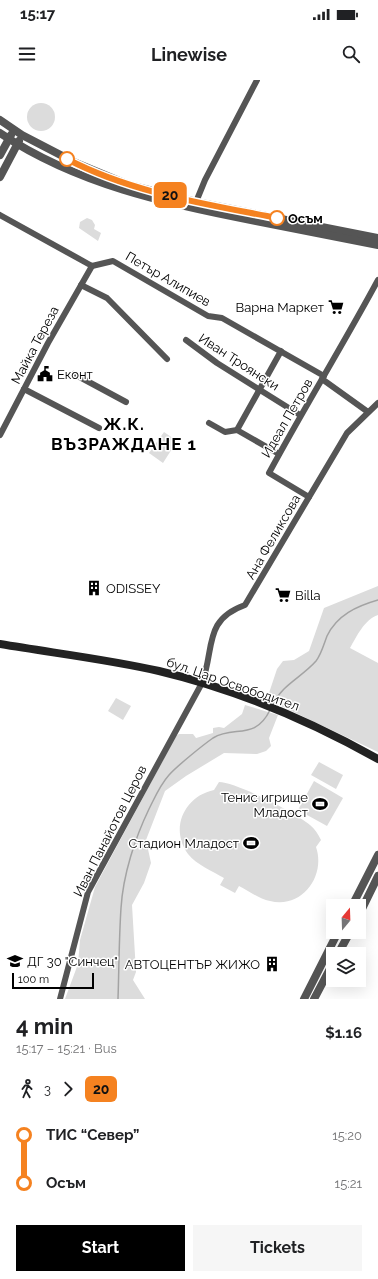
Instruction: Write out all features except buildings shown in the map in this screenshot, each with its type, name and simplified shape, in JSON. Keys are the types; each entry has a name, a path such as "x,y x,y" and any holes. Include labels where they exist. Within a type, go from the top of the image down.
{"main road":[{"name":"бул. Цар Освободител","path":"0,644 133,665 202,683 279,711 329,733 378,759"}],"street":[{"path":"196,202 205,180 257,80"},
{"path":"0,120 22,135 76,163 114,180 196,202 378,238"},
{"path":"0,155 14,129"},
{"path":"0,133 17,144 70,170 137,195 191,209 378,245"},
{"path":"0,177 22,135"},
{"path":"0,214 92,266"},
{"name":"Петър Алипиев","path":"92,266 114,261 208,316 222,318 281,351 323,378 368,412"},
{"name":"Майка Тереза","path":"0,435 92,266"},
{"name":"Идеал Петров","path":"309,497 268,473 300,415 343,345 378,280"},
{"path":"81,285 107,298 167,359"},
{"name":"Иван Троянски","path":"186,340 217,363 300,415"},
{"path":"237,430 281,351"},
{"path":"74,374 126,402"},
{"path":"24,389 99,428"},
{"name":"Ана Феликсова","path":"202,683 208,668 211,642 217,624 228,612 245,605 347,433 378,403"},
{"path":"209,423 225,432 237,430 279,454"},
{"name":"Иван Панайотов Церов","path":"60,999 88,892 202,683"},
{"path":"356,899 378,856"},
{"path":"366,901 378,876"},
{"path":"304,999 334,939"},
{"path":"314,999 326,976"}],"shaded area":[{"path":"41,103 51,107 55,117 51,127 41,131 31,127 27,117 31,107"},
{"path":"87,218 92,220 95,225 94,229 101,233 98,241 79,228 80,222"},
{"path":"164,432 177,441 163,463 149,453"},
{"path":"378,586 378,615 373,617 365,624 350,648 378,663 378,752 281,706 282,702 268,696 277,669 283,661 294,660 309,651 324,608"},
{"path":"116,698 131,706 123,720 108,711"},
{"path":"245,705 278,715 269,738 271,746 266,751 257,754 224,753 186,776 165,791 146,840 151,863 144,883 132,905 136,972 133,980 145,999 65,999 78,964 80,940 95,887 176,736 179,734 193,734 196,738 213,733 213,728 224,728 242,714"},
{"name":"Тенис игрище Младост","path":"319,762 343,775 336,789 311,775"},
{"name":"Тенис игрище Младост","path":"314,781 343,798 327,826 298,810"},
{"name":"Стадион Младост","path":"219,782 227,783 252,792 280,806 303,820 316,832 321,840 316,847 318,869 309,888 301,895 292,900 282,902 262,899 239,886 235,893 220,885 224,878 200,865 188,854 182,844 180,834 180,824 183,814 195,799 204,793 214,790"}],"waterway":[{"path":"273,704 287,686 311,667 318,659 327,636 336,622 355,608 378,600"},
{"path":"118,999 120,919 124,883 130,857 139,832 158,791 173,771 213,738 221,734 244,731 258,726 270,710"}],"bus line":[{"name":"20","path":"67,159 94,172 129,185 196,202 277,218"}],"place":[{"name":"Осъм","path":"277,218"},
{"name":"Варна Маркет","path":"336,307"},
{"name":"Еконт","path":"45,374"},
{"name":"ODISSEY","path":"94,588"},
{"name":"Billa","path":"283,595"},
{"name":"Тенис игрище Младост","path":"320,804"},
{"name":"Стадион Младост","path":"251,843"},
{"name":"ДГ 30 \"Синчец\"","path":"15,961"},
{"name":"АВТОЦЕНТЪР ЖИЖО","path":"272,964"}],"district":[{"name":"Ж.К. ВЪЗРАЖДАНЕ 1","path":"124,434"}]}
